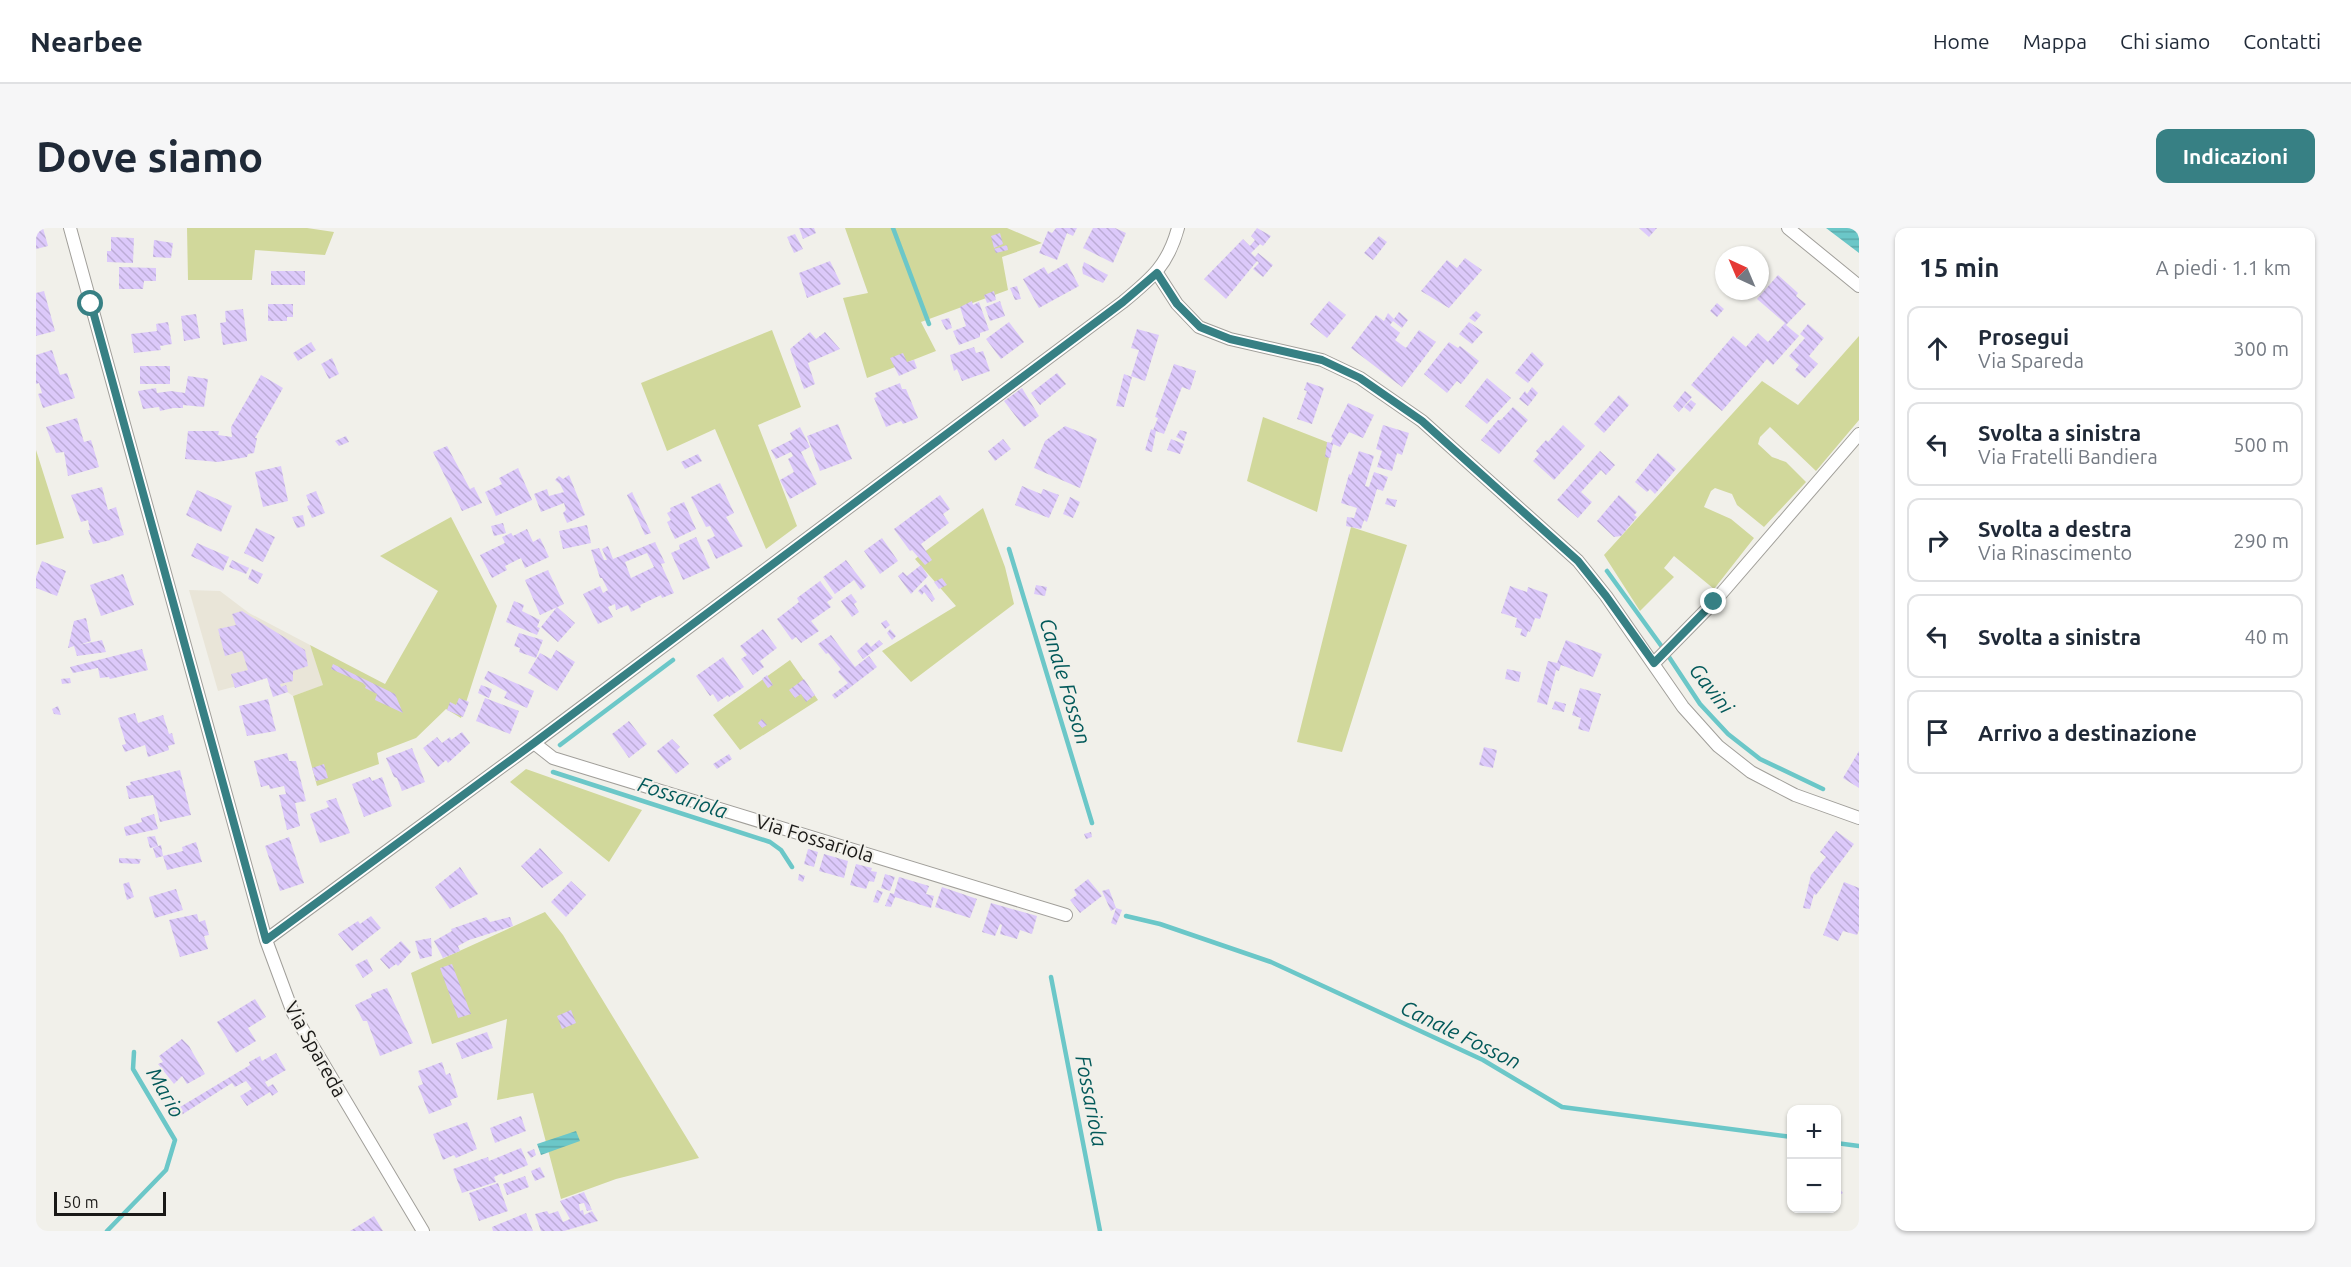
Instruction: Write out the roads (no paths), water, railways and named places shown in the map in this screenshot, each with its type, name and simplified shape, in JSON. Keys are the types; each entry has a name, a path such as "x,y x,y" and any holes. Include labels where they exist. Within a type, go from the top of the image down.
{"street":[{"name":"Via Spareda","path":"70,228 266,940 293,1013 423,1231"},
{"path":"266,940 534,743 1123,302 1157,273 1174,245 1178,228"},
{"path":"1788,228 1859,286"},
{"path":"1157,273 1177,304 1200,327 1230,339 1322,360 1360,378 1422,421 1578,561 1606,596 1700,727 1718,746 1751,772 1795,795 1859,818"},
{"path":"1654,663 1714,602 1859,434"},
{"name":"Via Fossariola","path":"534,743 553,758 1066,915"}],"water":[{"path":"1826,228 1859,228 1859,253"},
{"path":"576,1131 580,1141 541,1155 537,1144"}],"waterway":[{"path":"893,228 929,324"},
{"name":"Canale Fosson","path":"1009,549 1092,823"},
{"name":"Gavini","path":"1607,571 1700,704 1728,734 1760,759 1823,789"},
{"path":"560,745 673,660"},
{"name":"Fossariola","path":"553,772 770,842 781,850 792,867"},
{"name":"Canale Fosson","path":"1126,916 1160,924 1271,962 1483,1060 1562,1107 1787,1136"},
{"name":"Fossariola","path":"1051,977 1100,1231"},
{"name":"Mario","path":"107,1231 166,1170 175,1140 133,1069 134,1052"},
{"name":"Canale Fosson","path":"1841,1144 1859,1146"}]}
